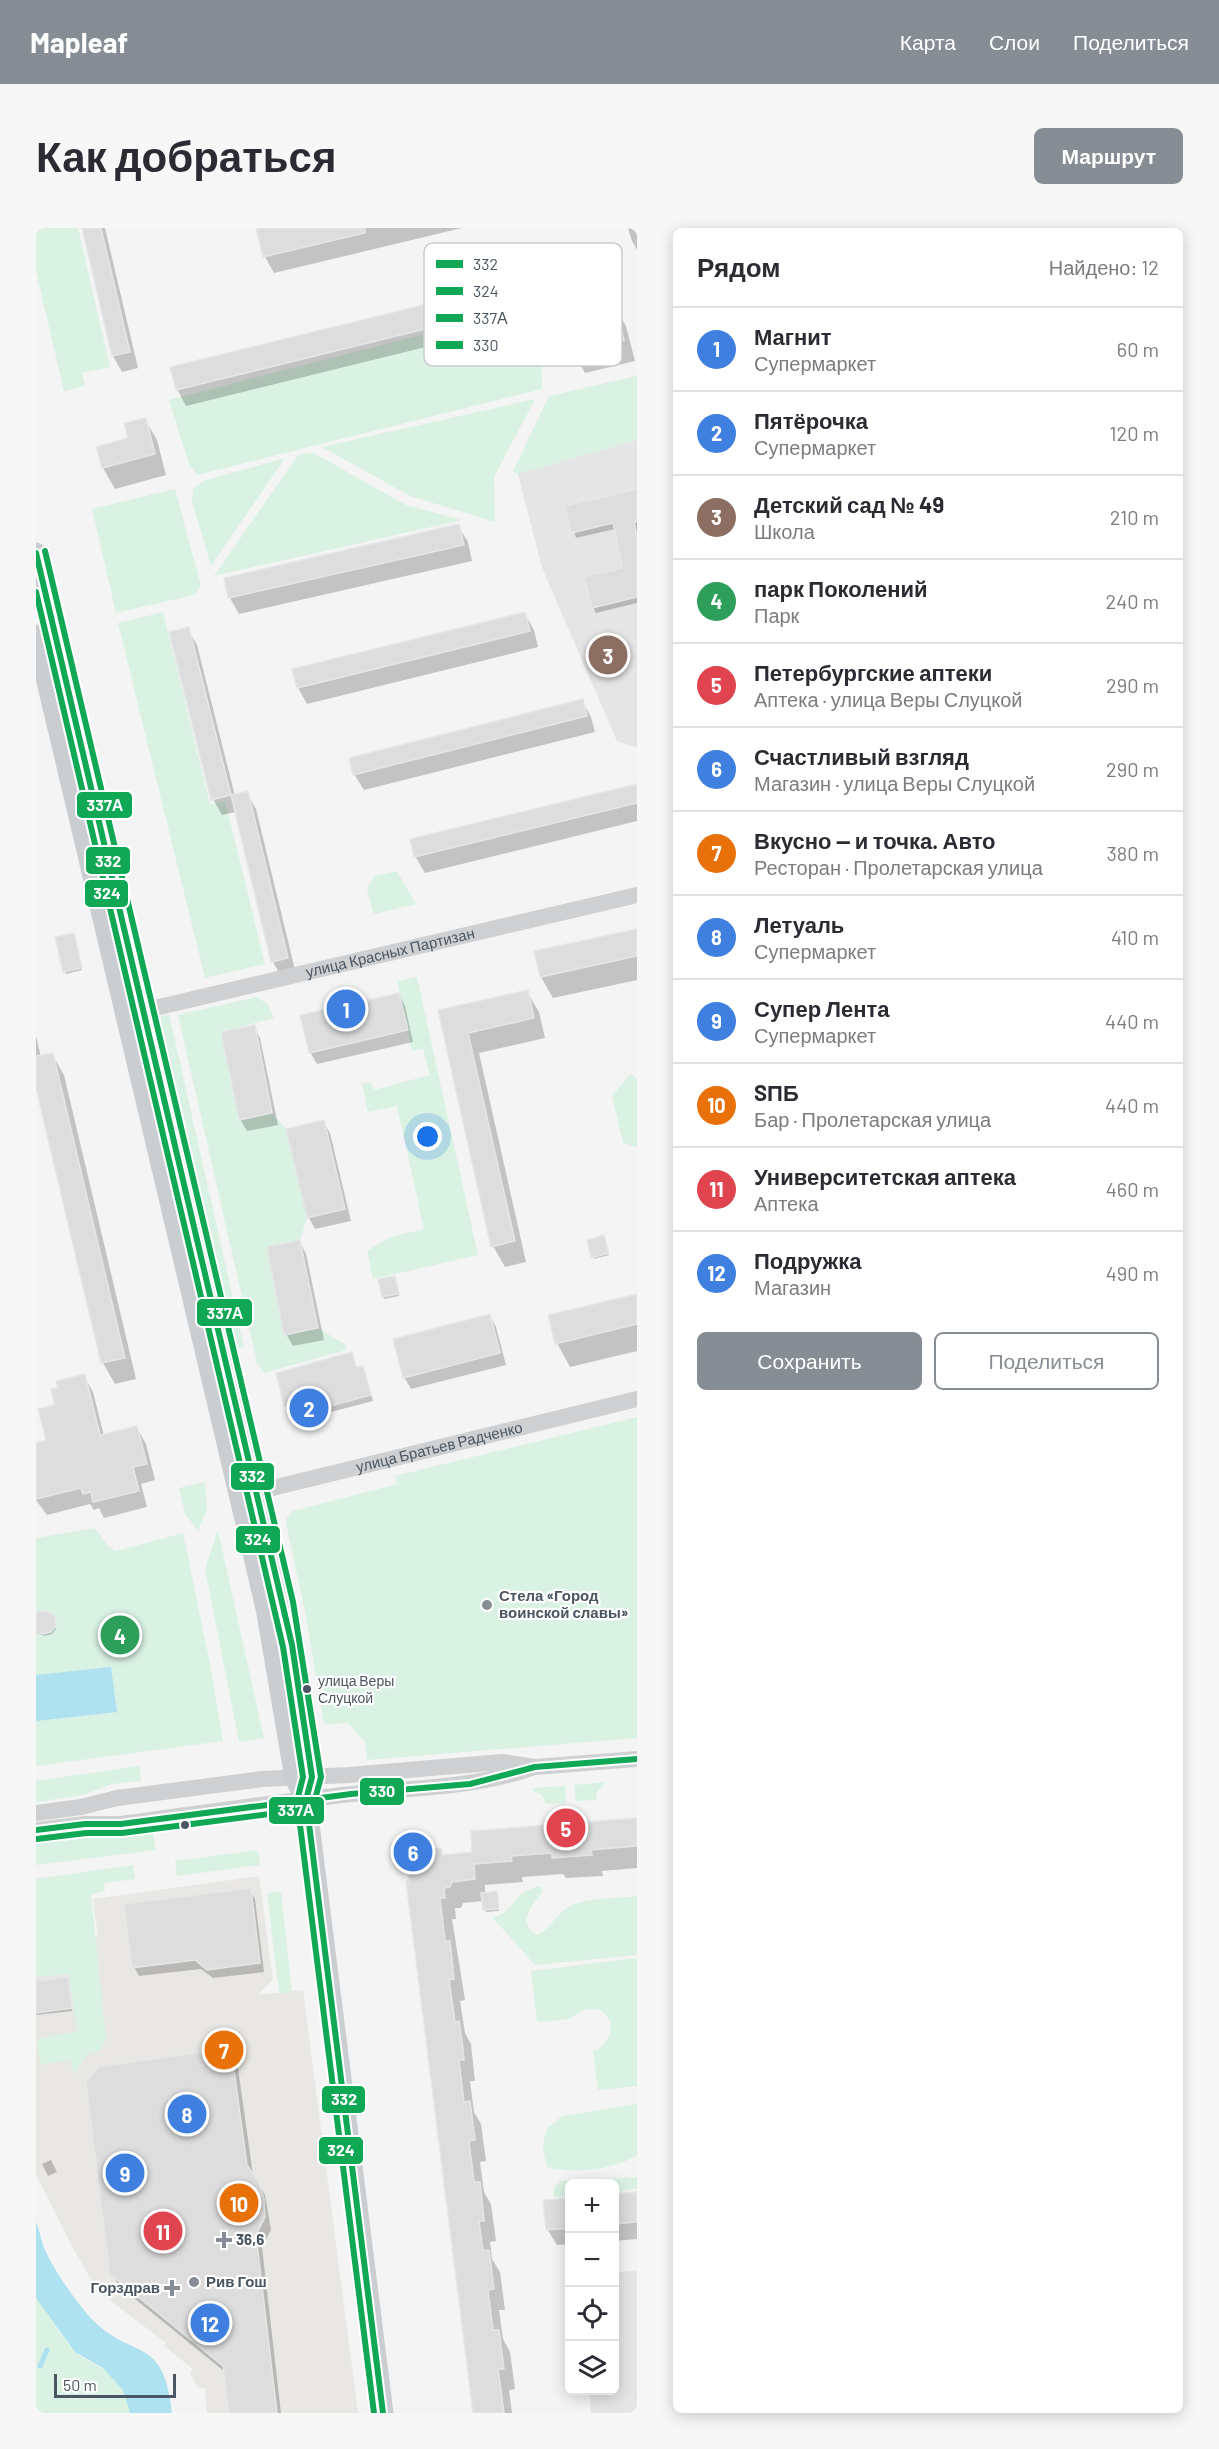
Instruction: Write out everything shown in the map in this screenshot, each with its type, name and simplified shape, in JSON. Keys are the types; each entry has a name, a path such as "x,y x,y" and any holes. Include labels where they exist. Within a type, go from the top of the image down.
{"main road":[{"path":"36,553 142,1011 249,1493 275,1647 303,1777 383,2413"},
{"path":"36,635 249,1493"}],"street":[{"name":"улица Красных Партизан","path":"142,1011 637,895"},
{"name":"улица Братьев Радченко","path":"249,1493 637,1399"},
{"path":"36,1813 81,1807 117,1798 263,1779 501,1762 535,1767 637,1759"},
{"path":"36,1830 85,1824 120,1824 306,1800 470,1784 504,1778 535,1767"}],"shaded area":[{"path":"637,440 637,748 617,741 542,568 518,474"},
{"path":"259,1876 273,1980 257,1995 303,1990 358,2413 207,2413 205,2388 198,2388 190,2373 193,2369 164,2346 166,2343 99,2292 72,2247 36,2175 36,1944 98,1936 93,1899"},
{"path":"637,2271 637,2413 591,2413 589,2395 619,2395 619,2272"}],"green space":[{"path":"36,228 78,228 110,367 82,373 85,386 64,391 36,271"},
{"path":"424,334 424,366 542,366 542,389 197,475 189,464 169,400"},
{"path":"637,376 637,440 518,474 513,471 549,396"},
{"path":"535,399 494,477 495,522 410,496 322,447"},
{"path":"312,452 406,505 462,520 214,576 298,455"},
{"path":"285,458 211,566 192,501 193,489 203,481"},
{"path":"175,489 201,586 194,595 116,613 92,509"},
{"path":"163,612 210,804 225,801 265,964 205,978 118,623"},
{"path":"397,871 416,904 374,914 367,890 374,876"},
{"path":"417,977 478,1255 373,1279 367,1251 390,1237 424,1229 397,1106 368,1112 362,1084 371,1082 374,1090 430,1075 423,1049 412,1051 397,981"},
{"path":"256,997 268,1004 274,1018 221,1032 238,1119 272,1113 286,1129 307,1218 300,1240 267,1247 284,1335 318,1328 346,1345 346,1350 264,1373 257,1363 178,1015"},
{"path":"169,1014 244,1347 235,1349 158,1021 159,1017"},
{"path":"630,1074 637,1078 637,1147 623,1143 612,1096"},
{"path":"637,1417 637,1738 367,1760 365,1742 348,1723 324,1724 305,1612 286,1524 287,1517 293,1511 397,1484 395,1476"},
{"path":"205,1482 207,1509 198,1531 185,1514 179,1488"},
{"path":"95,1528 108,1546 116,1551 183,1533 211,1669 223,1741 36,1766 36,1538"},
{"path":"217,1532 264,1738 239,1742 205,1569"},
{"path":"139,1766 141,1781 112,1784 83,1795 36,1802 36,1781"},
{"path":"606,1782 597,1792 596,1800 576,1801 574,1785"},
{"path":"565,1786 566,1803 546,1804 541,1794 533,1791 533,1788"},
{"path":"153,1833 156,1850 36,1865 36,1840 82,1834 115,1838"},
{"path":"258,1850 260,1865 177,1876 175,1861"},
{"path":"133,1865 135,1879 104,1883 105,1891 91,1895 106,2038 101,2050 87,2054 74,2075 71,2060 40,2065 37,2039 77,2031 69,1974 36,1977 36,1879"},
{"path":"540,1886 543,1891 531,1907 526,1920 530,1930 537,1935 572,1905 594,1900 637,1896 637,1955 535,1965 493,1918 507,1910 523,1893"},
{"path":"281,1892 292,1992 279,1994 267,1893"},
{"path":"637,1958 637,2086 598,2090 593,2051 601,2047 610,2034 611,2027 606,2014 600,2010 588,2009 570,2018 537,2022 531,1971"},
{"path":"637,2104 637,2155 617,2164 594,2169 570,2170 547,2167 543,2149 545,2134 548,2128 562,2116"},
{"path":"637,2177 637,2189 619,2191 619,2179 599,2179"},
{"path":"565,2181 565,2196 553,2197 554,2187"},
{"path":"36,2288 45,2310 69,2345 80,2356 107,2371 125,2392 133,2413 36,2413"}],"water":[{"path":"111,1667 117,1712 36,1721 36,1675"},
{"path":"36,2222 44,2248 53,2266 89,2316 104,2330 143,2351 161,2370 168,2387 172,2413 130,2413 123,2390 103,2368 75,2352 36,2298"}],"building":[{"path":"82,228 101,228 130,352 112,356"},
{"path":"256,228 365,228 365,233 263,257"},
{"path":"424,305 424,329 176,390 170,367"},
{"path":"146,418 155,454 102,468 96,447 128,438 124,423"},
{"path":"637,489 637,522 634,522 637,536 637,597 592,608 584,577 623,568 613,523 571,533 565,506"},
{"path":"459,524 464,545 228,598 224,578"},
{"path":"525,612 530,631 297,688 292,669"},
{"path":"189,627 231,795 211,800 169,632"},
{"path":"583,699 587,716 353,775 349,758"},
{"path":"637,784 637,803 414,857 410,839"},
{"path":"248,791 288,958 271,962 231,795"},
{"path":"637,929 637,956 540,977 534,951"},
{"path":"74,933 82,968 63,972 55,937"},
{"path":"528,990 534,1018 468,1033 515,1241 491,1247 438,1010"},
{"path":"399,993 408,1030 309,1053 300,1015"},
{"path":"255,1025 272,1113 239,1120 221,1032"},
{"path":"53,1053 125,1358 101,1363 36,1088 36,1056"},
{"path":"324,1120 345,1209 307,1218 286,1129"},
{"path":"604,1235 609,1253 591,1258 587,1240"},
{"path":"300,1240 318,1328 284,1335 267,1247"},
{"path":"395,1276 399,1294 382,1297 378,1279"},
{"path":"637,1294 637,1324 555,1344 548,1315"},
{"path":"490,1314 500,1353 403,1378 393,1339"},
{"path":"352,1352 356,1367 363,1366 371,1395 296,1415 292,1404 284,1406 276,1373"},
{"path":"85,1374 100,1435 137,1426 147,1464 133,1467 139,1491 93,1502 91,1492 83,1494 81,1488 36,1499 36,1443 46,1440 38,1409 55,1405 51,1389 58,1388 56,1381"},
{"path":"45,1611 54,1615 56,1626 51,1632 43,1634 36,1632 36,1612"},
{"path":"637,1818 637,1846 591,1850 592,1855 552,1858 552,1853 511,1856 512,1861 474,1864 475,1879 452,1882 450,1887 444,1888 445,1898 440,1898 445,1941 450,1941 454,1979 449,1980 455,2022 459,2021 462,2041 464,2060 459,2060 464,2102 470,2101 475,2140 469,2141 474,2182 480,2182 484,2221 479,2221 483,2251 489,2250 494,2289 488,2290 493,2330 499,2330 504,2369 498,2369 504,2413 473,2413 406,1881 409,1881 405,1849 419,1847 420,1851 441,1848 442,1855 472,1852 471,1831"},
{"path":"251,1888 260,1963 207,1970 195,1960 132,1968 124,1904"},
{"path":"497,1891 499,1909 483,1910 481,1893"},
{"path":"68,1977 72,2008 36,2013 36,1981"},
{"path":"231,2048 247,2165 259,2182 264,2199 265,2217 256,2235 277,2413 229,2413 223,2366 110,2274 86,2082 99,2067"},
{"path":"637,2192 637,2222 619,2224 619,2194"},
{"path":"565,2198 565,2228 546,2230 543,2200"}],"waterway":[{"path":"40,2366 47,2350"}],"transit line":[{"name":"337А","path":"37,1839 86,1833 122,1833 308,1809 314,1803 321,1777 293,1602 45,551"},
{"name":"332","path":"36,553 292,1645 312,1777 306,1800 383,2413"},
{"name":"324","path":"36,592 283,1647 303,1777 297,1801 374,2413"},
{"name":"330","path":"36,1830 85,1824 121,1824 351,1794 470,1784 535,1767 637,1759"}],"place":[{"name":"Детский сад № 49","path":"608,655"},
{"name":"Магнит","path":"346,1009"},
{"name":"Пятёрочка","path":"309,1408"},
{"name":"Стела «Город воинской славы»","path":"487,1605"},
{"name":"парк Поколений","path":"120,1635"},
{"name":"улица Веры Слуцкой","path":"307,1689"},
{"name":"Петербургские аптеки","path":"566,1828"},
{"name":"Счастливый взгляд","path":"413,1852"},
{"name":"Вкусно — и точка. Авто","path":"224,2050"},
{"name":"Летуаль","path":"187,2114"},
{"name":"Супер Лента","path":"125,2173"},
{"name":"SПБ","path":"239,2203"},
{"name":"Университетская аптека","path":"163,2231"},
{"name":"36,6","path":"224,2240"},
{"name":"Рив Гош","path":"194,2282"},
{"name":"Горздрав","path":"172,2288"},
{"name":"Подружка","path":"210,2323"}]}
